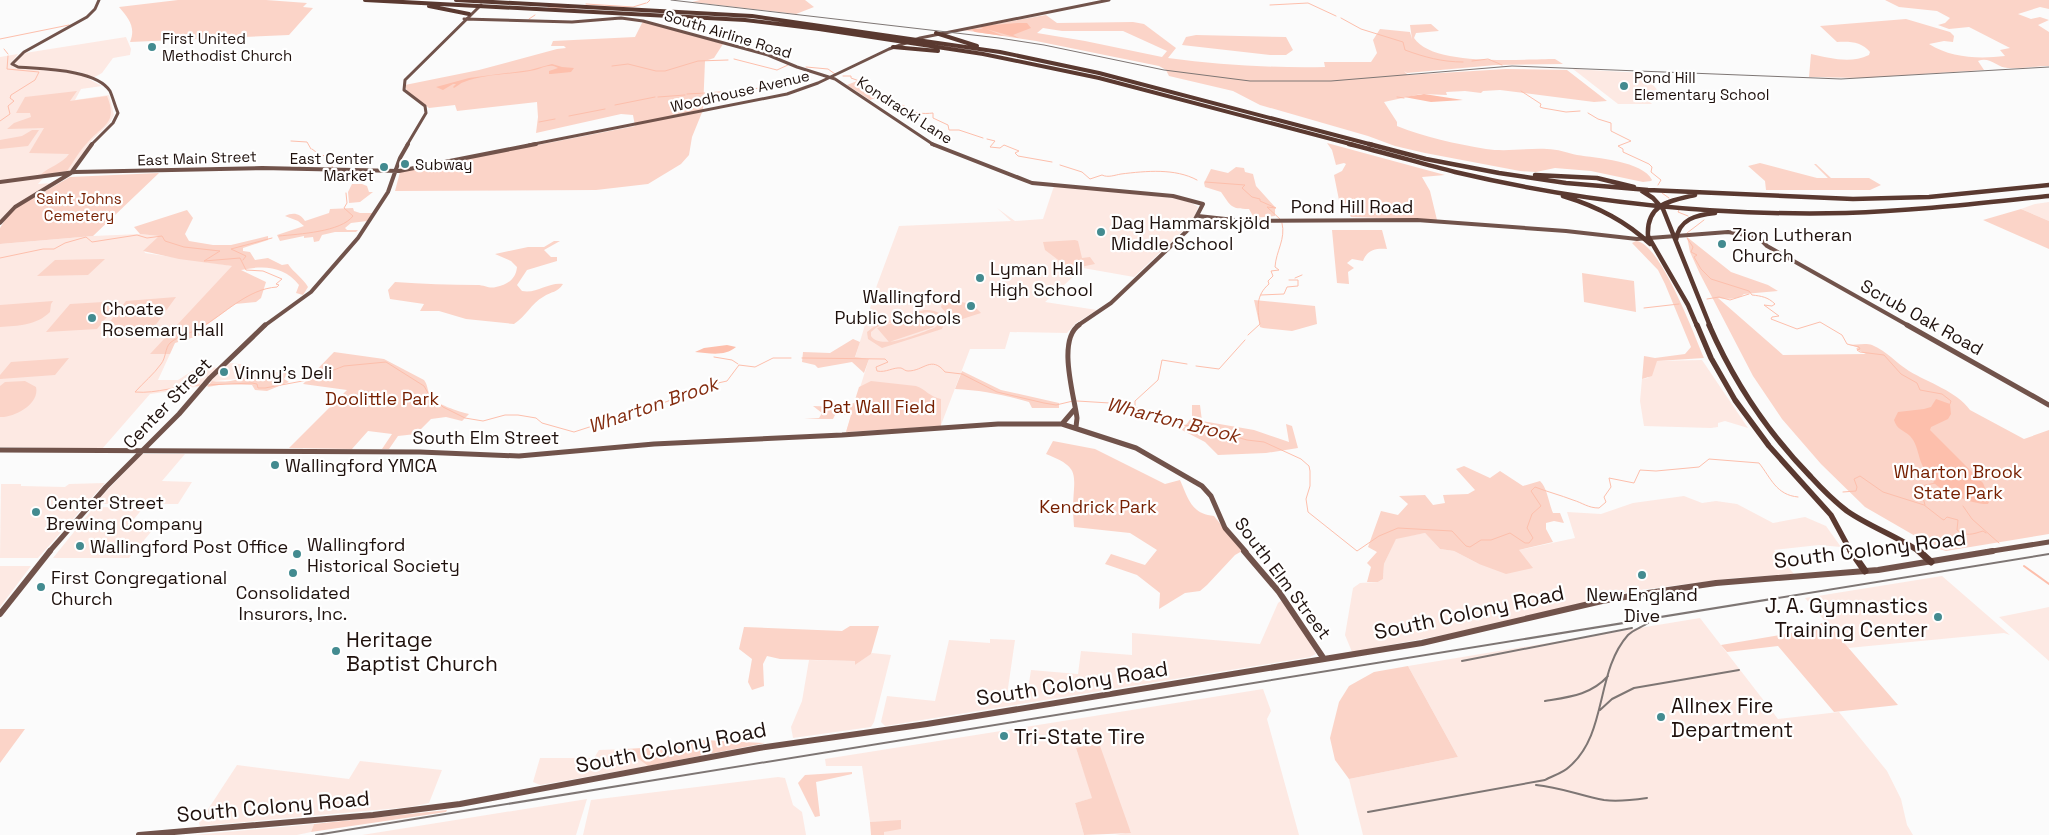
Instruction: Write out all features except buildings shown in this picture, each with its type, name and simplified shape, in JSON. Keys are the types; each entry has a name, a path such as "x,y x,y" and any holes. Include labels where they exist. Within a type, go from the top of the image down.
{"highway":[{"path":"365,0 745,20 808,27 986,55 1091,76 1424,165 1540,189 1658,205 1735,212"},
{"path":"456,0 734,15 804,22 1008,54 1099,73 1386,149 1473,168 1548,180 1628,189 1837,198 1898,198 2049,185"},
{"path":"400,2 469,14"},
{"path":"936,33 1008,54"},
{"path":"893,47 986,55"},
{"path":"1473,168 1531,175 1589,175 1623,183 1646,193 1659,203 1728,364 1743,391 1772,431 1801,466 1840,506 1861,519 1906,540 1931,562"},
{"path":"1540,189 1600,209 1622,221 1648,240 1688,305 1711,358 1735,400 1763,439 1831,515 1854,557 1865,572"},
{"path":"1648,240 1647,222 1654,210 1669,201 1689,196 1723,194"},
{"path":"1675,238 1681,224 1691,218 1712,213 1880,212 2049,196"}],"main road":[{"path":"0,223 15,207 71,173 93,142 115,119 118,113 114,100 106,87 80,74 13,66 22,53 87,17 97,6 99,0"},
{"path":"464,19 487,0"},
{"name":"Woodhouse Avenue","path":"395,172 786,94 809,88 833,78 869,57 893,47 936,33 1109,0"},
{"name":"South Airline Road","path":"464,19 568,22 615,18 636,20 768,55 799,68 833,78"},
{"name":"Center Street","path":"0,614 41,562 106,487 267,323 310,292 338,263 358,238 390,188 401,155 426,112 424,105 404,90 403,83 464,19"},
{"name":"Kondracki Lane","path":"833,78 937,147 1023,181 1168,196 1203,204 1198,216"},
{"name":"East Main Street","path":"0,182 71,173 262,168 395,172"},
{"path":"1076,427 1077,422 1067,348 1076,327 1111,303 1191,226 1198,216"},
{"name":"Pond Hill Road","path":"1198,216 1234,221 1417,220 1566,231 1638,240 1722,232 1758,237"},
{"name":"Scrub Oak Road","path":"1758,237 1764,244 2049,405"},
{"path":"1062,424 1074,407"},
{"name":"South Elm Street","path":"0,450 420,452 529,456 670,443 857,434 1007,424 1062,424 1076,427 1141,450 1202,486 1211,496 1225,528 1279,592 1324,659"},
{"name":"South Colony Road","path":"139,835 373,815 431,808 759,748 935,723 1448,638 1602,601 1648,592 1716,583 1865,572 2049,542"}],"shaded area":[{"path":"1027,23 1031,28 1013,35 1019,38 986,29 1004,36 975,32 971,29 983,29 981,26"},
{"path":"126,37 131,49 130,55 113,58 102,73 93,78 80,72 15,66 13,64 25,53"},
{"path":"18,54 11,63 14,67 71,73 83,76 102,86 81,89 75,100 109,95 114,115 109,124 91,141 71,171 46,175 38,184 53,183 13,207 0,220 0,57"},
{"path":"552,64 574,68 571,72 549,74 549,71 558,68 549,66 526,72 472,79 454,88 456,84 443,90 436,87 469,78 530,70"},
{"name":"Pond Hill Elementary School","path":"1573,69 1643,73 1666,100 1648,100 1652,104 1618,104"},
{"path":"1424,94 1463,100 1431,102 1404,97"},
{"name":"Wallingford Public Schools","path":"1054,186 1174,198 1192,203 1198,207 1194,218 1188,226 1134,277 1083,268 1045,302 1097,310 1076,323 1067,333 1010,332 1005,349 970,349 941,425 846,432 869,359 855,358 877,285 899,226 1011,221 997,208 1015,221 1043,219"},
{"path":"2049,202 2049,221 2021,209 2035,204"},
{"name":"Choate Rosemary Hall","path":"140,234 160,236 144,251 145,253 233,266 151,354 170,354 158,380 178,380 203,364 217,368 230,363 250,365 247,369 255,370 247,378 203,382 198,387 172,389 150,394 102,449 0,447 0,244"},
{"path":"727,345 736,347 721,353 695,352 704,348"},
{"path":"1702,360 1748,428 1725,421 1718,423 1718,427 1711,428 1644,426 1640,401 1642,379 1648,378 1656,361"},
{"path":"1936,399 1950,404 1951,414 1948,419 1931,427 1930,430 1983,483 1990,500 1988,504 1967,500 1937,486 1933,482 1936,480 1929,475 1922,464 1914,441 1895,423 1894,420 1898,412 1931,407"},
{"path":"142,454 185,454 162,481 192,482 178,504 99,504 97,501"},
{"path":"105,483 38,558 0,558 1,484 65,487 69,484"},
{"path":"1684,496 1702,503 1716,501 1737,504 1773,523 1805,517 1826,526 1841,547 1819,545 1774,550 1794,574 1734,578 1632,591 1470,630 1352,652 1345,635 1353,588 1360,583 1378,582 1383,579 1384,564 1396,538 1425,533 1440,549 1454,551 1479,564 1519,550 1575,538 1567,512 1601,514 1633,503"},
{"path":"94,507 143,508 130,524 156,526 129,558 53,558"},
{"path":"0,566 31,566 0,607"},
{"path":"1942,576 2010,635 2004,633 1848,648 1805,598"},
{"path":"1282,600 1308,637 1316,654 1310,657 885,726 881,722 887,696 935,701 949,640 990,643 990,639 1015,640 1007,695 1027,696 1031,670 1078,674 1081,651 1132,655 1132,633 1260,644 1278,603"},
{"path":"2049,607 2049,661 1999,617"},
{"path":"1700,618 1778,719 1839,712 1887,771 1901,799 1907,825 1913,835 1363,835 1349,779 1458,757 1408,666"},
{"path":"872,653 891,655 874,722 871,727 793,738 791,727 802,701 809,660 855,661 855,665"},
{"path":"1263,689 1271,711 1267,719 1299,835 1115,835 1131,832 1076,748 1093,798 1075,803 1084,835 884,835 884,832 901,821 870,822 862,766 826,766 825,759"},
{"path":"625,749 648,766 540,785 533,782 540,758 594,758 599,750"},
{"path":"360,761 442,770 429,803 410,807 200,826 199,823 237,765 349,779"},
{"path":"778,777 785,778 793,805 802,812 806,835 583,835 591,800"},
{"path":"587,799 576,835 362,835"},
{"path":"314,824 311,832 297,835 194,835"}],"green space":[{"path":"178,0 266,0 307,3 303,7 313,8 289,35 130,42 132,27 126,15 119,7"},
{"path":"700,0 805,0 814,7 796,14 692,2"},
{"path":"1885,0 2049,0 2049,9 2040,7 2018,14 2031,19 2040,17 2049,20 2038,25 2049,32 2049,66 2008,68 1982,60 1978,61 1984,70 1862,78 1809,77 1811,54 1847,60 1862,58 1869,55 1870,52 1863,46 1855,43 1837,42 1820,26 1906,19 1950,32 1954,36 1953,42 1944,41 1929,44 1956,55 1975,57 2005,56 2000,50 2010,48 1969,27 1949,29 1938,25 1945,23 1950,18 1937,11 1899,7"},
{"path":"1046,15 1057,23 1133,22 1144,24 1176,48 1168,58 1246,66 1325,67 1324,62 1371,62 1377,53 1373,40 1380,29 1410,32 1412,39 1410,25 1431,24 1439,31 1416,33 1414,38 1424,47 1439,54 1501,60 1555,59 1563,64 1496,65 1407,73 1404,71 1408,75 1506,69 1567,70 1607,101 1594,102 1500,90 1483,91 1481,93 1465,91 1446,92 1447,95 1421,94 1384,102 1397,122 1397,126 1440,140 1486,149 1551,149 1607,159 1639,168 1652,180 1643,182 1591,171 1555,168 1536,172 1520,171 1425,153 1395,146 1368,136 1260,105 1233,91 1169,76 1166,70 1159,66 1036,41 962,30","holes":["1043,28 1062,31 1123,31 1167,51 1162,57 1037,33"]},
{"path":"643,21 723,44 714,58 705,61 703,110 692,137 689,155 681,164 648,184 596,190 395,191 400,172 635,126 633,115 621,114 536,133 537,102 457,111 455,105 429,108 407,91 405,85 479,70 566,48 564,46 551,46 553,41 635,37"},
{"path":"1196,35 1286,37 1293,50 1286,55 1270,55 1182,45 1186,37"},
{"path":"862,79 884,95 870,100 847,85"},
{"path":"77,91 70,101 107,96 111,112 110,118 104,127 82,148 67,171 40,175 69,154 29,153 44,128 7,129 14,123 31,117 30,113 16,113 25,97"},
{"path":"32,130 39,130 28,146 0,149 0,140 22,136"},
{"path":"1327,143 1445,175 1422,177 1430,191 1437,220 1351,217 1343,203 1339,200 1334,175 1342,171 1346,164 1336,165 1332,150"},
{"path":"1760,163 1817,178 1828,178 1814,164 1816,164 1831,178 1869,178 1881,185 1870,190 1766,190 1765,181 1748,166"},
{"path":"1236,167 1244,168 1245,172 1253,174 1256,186 1275,207 1275,216 1254,218 1249,209 1232,206 1221,192 1205,187 1204,183 1211,169 1228,173"},
{"name":"Saint Johns Cemetery","path":"159,173 93,236 0,244 0,228 8,215 17,207 70,177"},
{"path":"352,184 362,184 367,186 369,192 373,192 360,202 349,203 348,192"},
{"path":"353,208 354,211 360,213 373,213 367,221 351,223 345,228 347,230 358,230 356,232 335,232 322,235 319,241 314,242 313,237 304,238 304,236 280,241 277,235 304,226 298,221 285,216 299,215 305,221 329,213 330,209"},
{"path":"2021,209 2049,221 2049,249 1983,220"},
{"path":"187,210 193,218 185,234 189,241 213,245 231,245 268,236 268,240 243,248 243,251 250,252 255,260 268,258 282,265 288,264 308,287 303,295 296,293 299,285 287,274 273,268 241,270 266,282 261,298 256,302 235,304 197,332 201,335 175,343 170,354 150,354 232,266 179,259 143,251 159,236 140,234 134,227"},
{"path":"1332,230 1382,230 1387,249 1372,250 1363,261 1352,259 1347,263 1354,268 1348,272 1349,284 1337,283"},
{"name":"Wharton Brook State Park","path":"1687,237 1731,272 1768,285 1778,291 1744,294 1732,299 1718,298 1783,355 1866,354 1856,349 1858,347 1849,345 1872,345 1909,371 1950,392 1970,410 2024,439 2049,430 2049,534 1946,551 1936,548 1865,507 1821,464 1782,419 1753,376 1700,274 1690,252"},
{"path":"554,241 560,241 544,250 551,257 557,257 557,261 527,270 517,285 522,291 527,291 563,284 539,300 514,324 466,319 439,311 420,311 424,304 390,299 388,290 395,282 477,285 491,288 500,286 513,278 517,267 511,261 495,254 528,247 544,247"},
{"path":"1078,241 1082,258 1090,257 1095,264 1066,270 1061,262 1045,250 1043,242"},
{"path":"1636,241 1645,245 1666,273 1704,358 1657,361 1652,376 1642,379 1644,356 1655,358 1685,354 1691,347 1658,270 1632,243"},
{"path":"105,259 88,275 37,276 55,260"},
{"path":"1582,273 1634,281 1636,312 1584,302"},
{"path":"176,297 152,330 100,334 126,301"},
{"path":"1254,300 1315,306 1317,324 1292,331 1260,327"},
{"path":"53,301 50,312 39,320 20,325 0,327 0,305"},
{"path":"120,301 97,329 46,332 70,304"},
{"path":"950,302 967,303 981,313 956,321 952,320 941,307 942,304"},
{"path":"924,310 939,313 945,320 942,329 882,348 868,339 867,332 877,324","holes":["928,312 936,315 940,318 939,324 934,328 901,340 891,341 934,327 923,313","922,313 877,328 889,342 883,342 871,336 871,332 877,327"]},
{"path":"853,339 860,342 855,357 869,359 864,373 852,362 818,368 815,365 802,362 803,352 830,353"},
{"name":"Doolittle Park","path":"334,352 384,359 424,380 432,398 448,407 469,414 462,421 446,417 431,419 416,434 398,436 389,449 382,449 392,434 368,431 352,449 289,448 347,390 303,384"},
{"path":"69,358 55,375 0,379 0,375 11,362"},
{"path":"282,369 287,374 284,379 289,382 267,391 255,390 252,385 225,384 207,387 212,381 224,382 235,380 255,370 278,372"},
{"path":"962,371 1001,390 1059,403 1059,408 1032,408 1029,402 1011,397 955,389"},
{"path":"25,381 36,387 34,399 25,409 6,417 0,417 0,386 5,382"},
{"name":"Pat Wall Field","path":"871,381 916,386 941,399 941,426 846,432 851,415 835,415 833,419 804,419 819,418 822,413 813,406 840,407 854,403 859,387"},
{"path":"1192,405 1200,405 1202,421 1254,430 1289,442 1286,424 1292,426 1298,448 1266,453 1218,455 1205,442 1182,430 1192,417"},
{"name":"Kendrick Park","path":"1053,441 1095,449 1165,484 1180,480 1191,504 1200,512 1214,516 1242,551 1235,555 1200,591 1185,593 1159,609 1160,593 1137,575 1105,564 1111,554 1145,565 1157,550 1130,533 1074,527 1073,511 1051,512 1051,507 1073,508 1074,487 1073,473 1070,468 1065,463 1046,454"},
{"path":"1464,466 1490,478 1500,471 1523,486 1540,481 1546,491 1553,513 1560,513 1564,523 1554,521 1546,523 1546,529 1553,542 1519,550 1533,568 1506,574 1479,564 1454,551 1440,549 1425,533 1396,539 1384,564 1383,579 1378,582 1367,582 1371,567 1367,563 1377,552 1368,547 1381,511 1398,515 1408,504 1399,496 1425,495 1433,505 1445,503 1443,495 1468,494 1475,490 1456,469"},
{"path":"1826,622 1898,705 1834,712 1778,646 1727,652 1721,645 1791,633"},
{"path":"850,626 879,626 871,654 855,665 855,661 780,659 767,656 763,664 764,686 752,690 748,682 752,659 739,649 744,627 842,631"},
{"path":"1408,666 1458,757 1349,779 1335,760 1330,738 1339,702 1349,686 1374,672"},
{"path":"0,729 25,729 0,763"},
{"path":"703,740 765,743 648,766 625,749 659,747 678,742"},
{"path":"1099,743 1131,833 1084,835 1075,803 1092,798 1076,748"},
{"path":"852,772 852,774 816,782 820,816 815,817 798,783 805,775"},
{"path":"447,810 446,812 311,832 314,824"},
{"path":"901,820 901,829 884,832 884,835 871,835 870,822"}],"waterway":[{"path":"647,3 650,0"},
{"path":"586,4 633,7 646,3"},
{"path":"1270,5 1308,3 1336,16"},
{"path":"548,7 575,8"},
{"path":"529,19 535,15"},
{"path":"1341,18 1361,29 1403,42 1405,50 1433,59 1463,62"},
{"path":"0,39 69,25"},
{"path":"4,49 8,54"},
{"path":"0,121 10,114 8,106 14,101 10,98 11,95 35,80 39,72 7,69 8,56"},
{"path":"734,59 777,70 788,65"},
{"path":"1472,61 1488,59 1502,65"},
{"path":"612,66 628,64 656,71 665,71 698,61 728,60"},
{"path":"806,67 828,69 835,74"},
{"path":"843,76 851,76 851,78 862,82 865,92 875,98 905,106 914,112 933,113 933,118 948,125 949,130 959,130 983,138"},
{"path":"687,94 746,90 806,80"},
{"path":"1521,91 1541,104 1540,107 1566,112 1580,111"},
{"path":"658,97 685,95"},
{"path":"615,105 655,97"},
{"path":"1397,97 1404,98"},
{"path":"569,116 605,109"},
{"path":"1588,113 1598,119 1611,123 1611,131 1631,141 1618,146 1623,149 1623,152 1649,164 1652,167 1651,172 1661,180 1658,185"},
{"path":"539,122 555,119"},
{"path":"987,139 995,141 990,147 1000,148 1004,145 1019,151 1015,153 1018,156 1052,162"},
{"path":"291,141 307,142 311,149"},
{"path":"312,149 320,155 326,156 333,168"},
{"path":"1060,165 1082,172 1090,179 1102,175 1160,171 1188,176 1197,180"},
{"path":"1205,182 1245,185 1242,188 1252,197 1260,199 1260,201 1276,208 1267,207 1281,220"},
{"path":"279,236 330,229 347,221 353,216 344,208 347,203 346,193"},
{"path":"1662,193 1669,198"},
{"path":"1679,210 1678,212 1688,216"},
{"path":"1687,233 1704,220"},
{"path":"1261,295 1269,284 1268,281 1273,276 1271,271 1279,270 1275,267 1283,234 1282,223"},
{"name":"Wharton Brook","path":"0,258 43,249 54,249 65,243 86,237 92,242 137,235 147,238 162,236 165,241 184,247 220,251 204,261 240,258 246,270 263,271 282,279 276,284 279,285 277,287 256,292 246,297 200,328 170,343 161,364 135,392 151,392 200,385"},
{"path":"243,260 246,256 231,249 272,238"},
{"path":"1687,238 1693,247 1691,252 1697,255 1694,257 1701,269 1711,279 1749,291 1752,295 1764,297 1775,304 1772,306 1764,305 1779,316 1772,317 1771,319 1797,329 1820,322 1842,335 1847,344 1859,347 1860,349 1857,350 1860,352 1884,355 1901,374 1917,383 1920,390 1942,394 1951,401 1950,404"},
{"path":"1295,278 1302,275"},
{"path":"1261,295 1284,294 1287,287 1298,286 1298,280 1289,280"},
{"path":"1707,299 1719,297 1730,300 1749,294"},
{"path":"1248,335 1260,324 1258,302 1261,295"},
{"path":"1644,308 1679,304"},
{"path":"1196,366 1219,369 1245,340"},
{"path":"714,357 732,360 738,364"},
{"name":"Wharton Brook","path":"207,385 252,383 257,384 258,388 265,388 308,380 344,366 386,362 424,386 428,393 443,407 465,418 483,421 505,415 518,415 536,418 542,423 574,432 611,420 621,413 658,405 709,385 727,381 739,365 755,367 773,358 791,358"},
{"name":"Wharton Brook","path":"802,358 885,359 888,362 876,367 877,371 898,368 907,371 931,364 940,367 945,372 962,374 997,392 1056,405 1073,401"},
{"path":"1135,406 1135,401 1158,380 1162,360 1187,364"},
{"name":"Wharton Brook","path":"1077,401 1126,404 1183,425 1202,427 1247,440 1264,442 1301,459 1309,466 1310,471 1310,486 1306,499 1308,512 1357,551 1379,536 1398,528 1452,531 1466,546 1470,547 1481,540 1491,540 1510,533 1525,543 1529,543 1533,538 1527,528 1532,514 1541,506 1531,491 1535,487 1599,508 1606,502 1604,497 1611,487 1609,478 1634,483 1640,470 1656,471 1699,467 1709,459 1759,463 1779,489 1790,496 1798,497"},
{"name":"Wharton Brook","path":"1843,492 1856,491 1857,487 1854,479 1860,476 1883,492 1924,505 1944,520 1947,517 1958,520 1957,530 1963,534 1983,531 1986,533"},
{"path":"1925,505 1921,490 1925,485 1936,483"},
{"path":"1963,506 1972,519 1999,543"},
{"name":"Wharton Brook","path":"2024,566 2049,584"}],"railway":[{"path":"671,0 999,38 1044,45 1164,70 1250,81 1331,81 1512,66 1841,79 2049,67"},
{"path":"316,835 2049,554"},
{"path":"1607,677 1618,650 1628,635 1648,623"},
{"path":"1462,661 1632,628"},
{"path":"1600,710 1612,699 1634,688 1739,670"},
{"path":"1368,812 1545,780 1561,773 1581,753 1590,738 1607,677"},
{"path":"1545,701 1587,691 1607,677"},
{"path":"1536,785 1604,800 1620,801 1647,798"}],"place":[{"name":"First United Methodist Church","path":"152,47"},
{"name":"Pond Hill Elementary School","path":"1624,86"},
{"name":"Subway","path":"405,164"},
{"name":"East Center Market","path":"384,167"},
{"name":"Dag Hammarskjöld Middle School","path":"1101,232"},
{"name":"Zion Lutheran Church","path":"1722,244"},
{"name":"Lyman Hall High School","path":"980,278"},
{"name":"Wallingford Public Schools","path":"971,306"},
{"name":"Choate Rosemary Hall","path":"92,318"},
{"name":"Vinny’s Deli","path":"224,372"},
{"name":"Wallingford YMCA","path":"275,465"},
{"name":"Center Street Brewing Company","path":"36,512"},
{"name":"Wallingford Post Office","path":"80,546"},
{"name":"Wallingford Historical Society","path":"297,554"},
{"name":"Consolidated Insurors, Inc.","path":"293,573"},
{"name":"New England Dive","path":"1642,575"},
{"name":"First Congregational Church","path":"41,587"},
{"name":"J. A. Gymnastics Training Center","path":"1938,617"},
{"name":"Heritage Baptist Church","path":"336,651"},
{"name":"Allnex Fire Department","path":"1661,717"},
{"name":"Tri-State Tire","path":"1004,736"}]}
